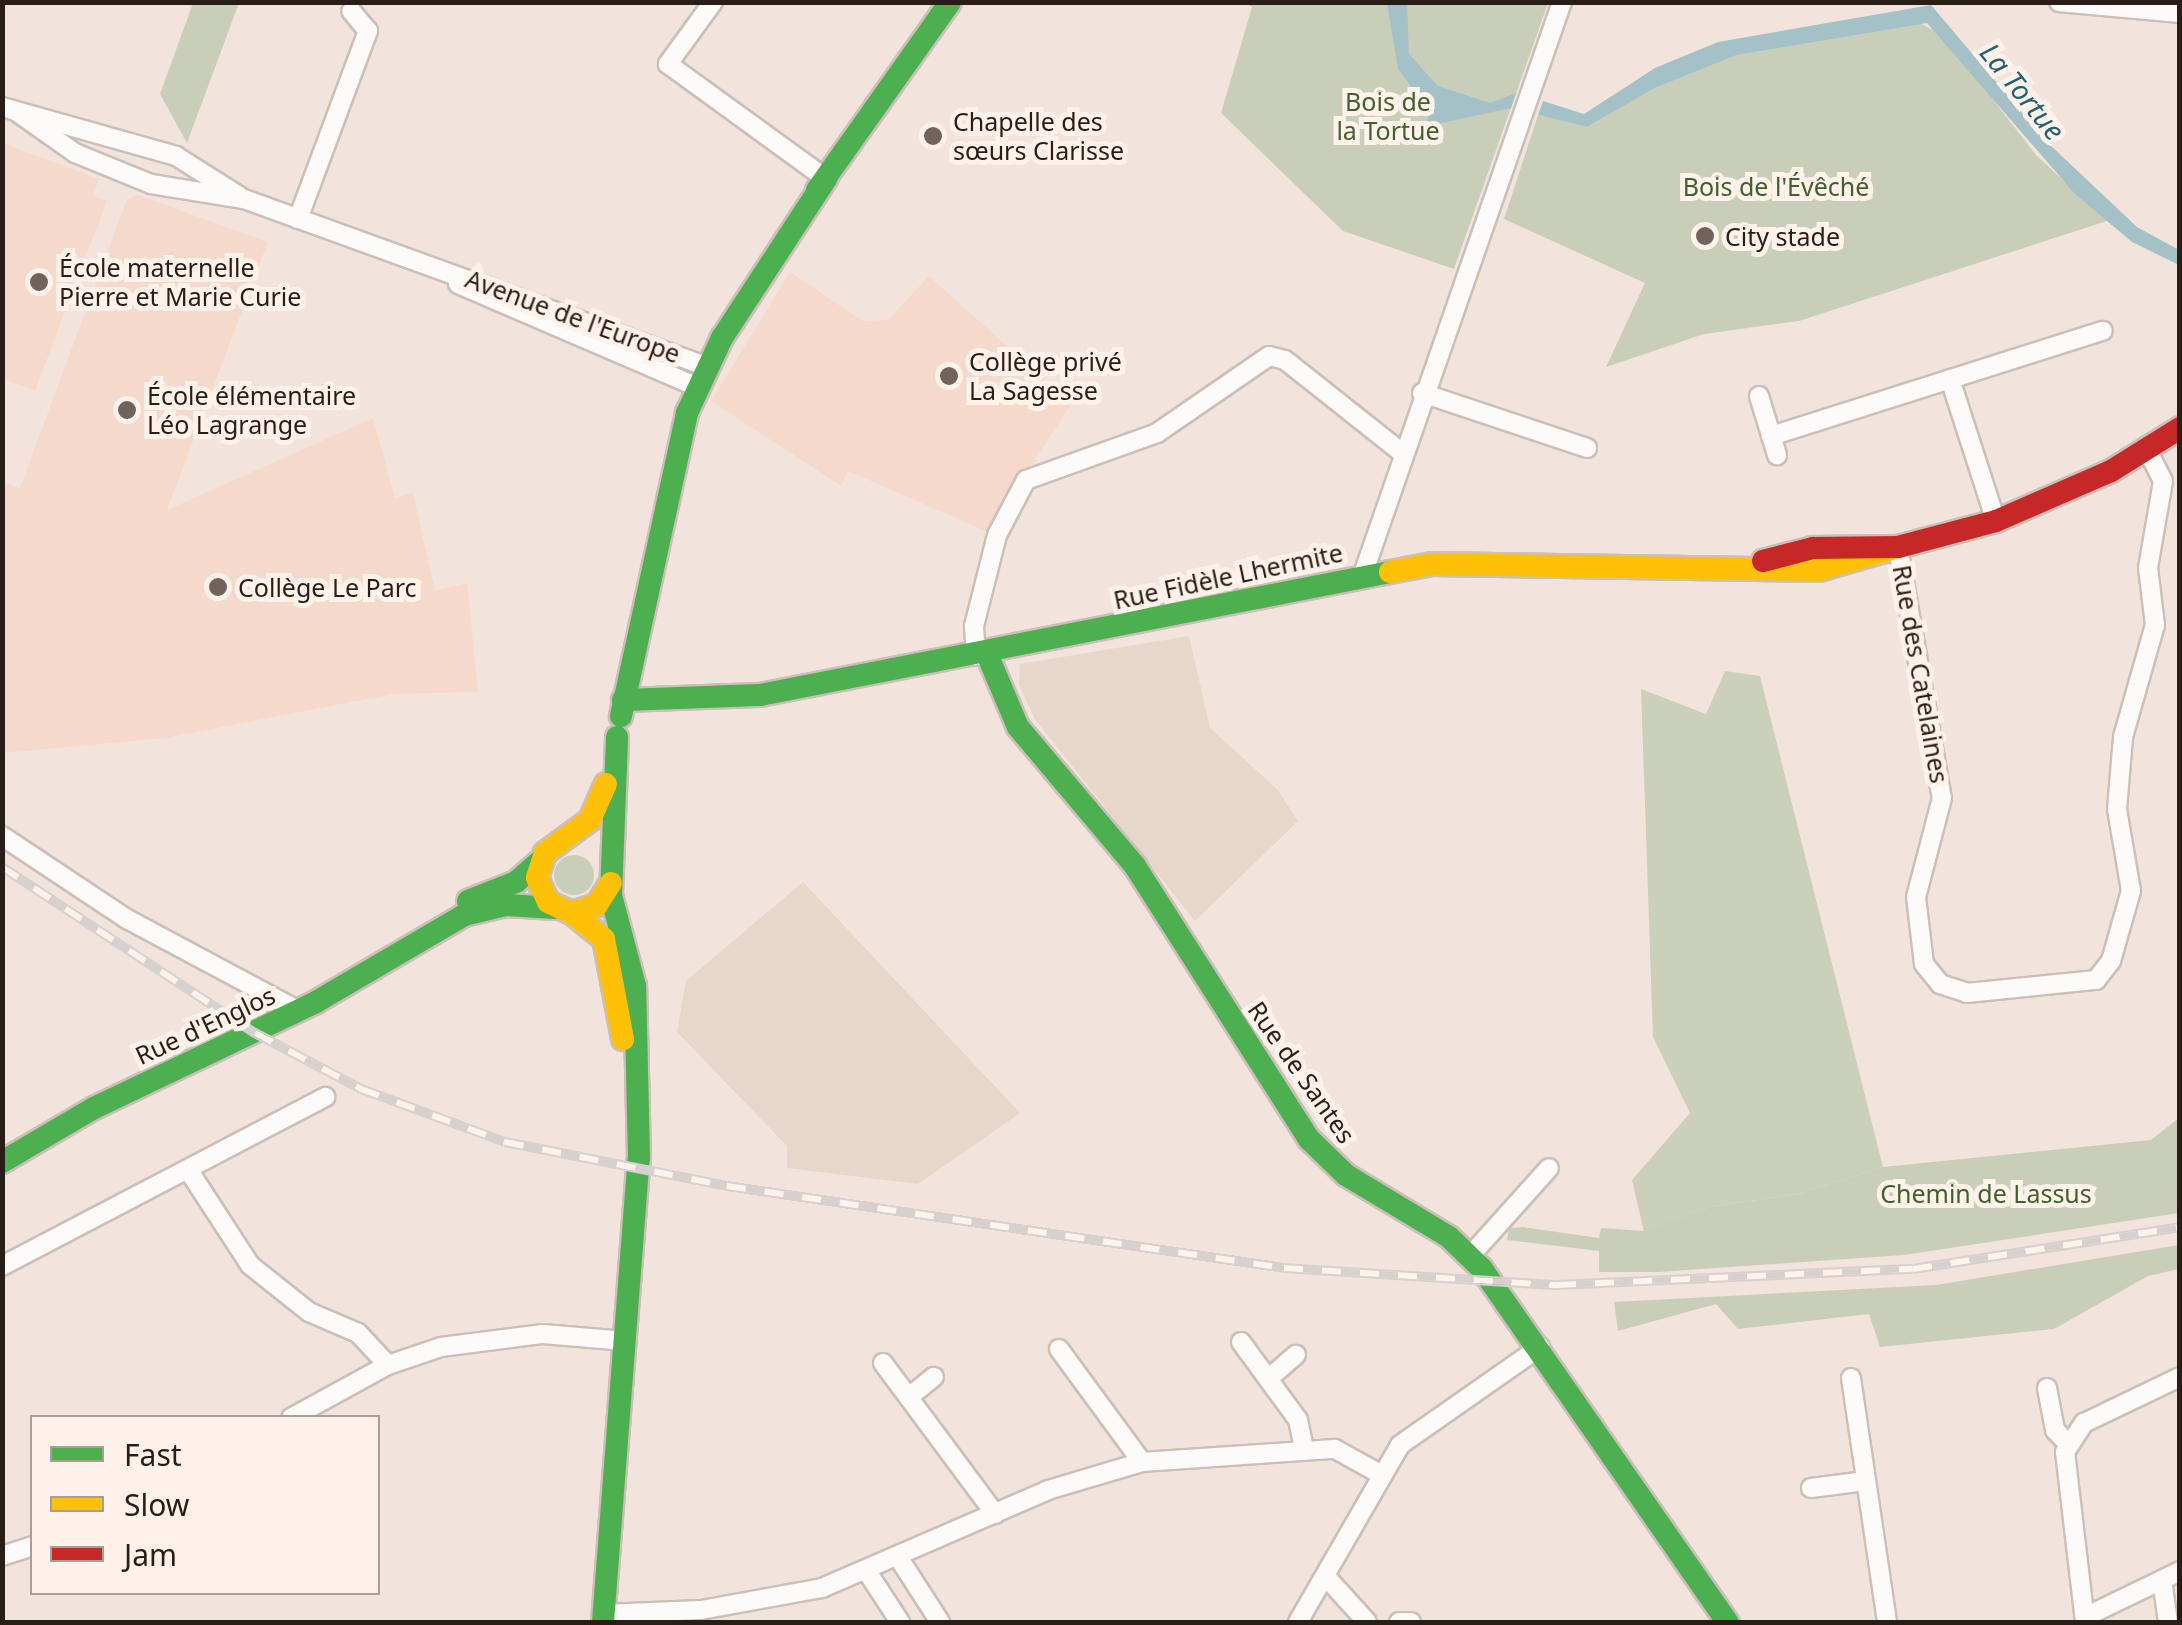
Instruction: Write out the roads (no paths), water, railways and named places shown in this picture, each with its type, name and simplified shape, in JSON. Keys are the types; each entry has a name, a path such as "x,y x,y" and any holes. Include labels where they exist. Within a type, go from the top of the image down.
{"main road":[{"path":"603,1618 626,1341 638,1122 636,986 610,874 617,737 640,604 668,474 695,374 756,264 826,179 950,2"},
{"path":"1362,577 1464,560 1831,569 1996,521 2148,452 2177,433"},
{"name":"Rue Fidèle Lhermite","path":"623,700 742,697 981,655 1362,577"},
{"name":"Rue de Santes","path":"981,655 1010,716 1135,866 1309,1139 1346,1175 1470,1256 1540,1347 1727,1622"},
{"path":"617,737 596,812 540,861 539,887 606,946 638,1122"},
{"path":"563,840 590,842 610,874"},
{"name":"Rue d'Englos","path":"2,1162 94,1108 299,1011 540,861"},
{"path":"563,910 597,906 610,874"},
{"name":"Rue d'Englos","path":"428,934 492,907 563,910"}],"street":[{"path":"713,2 668,64 826,179"},
{"name":"Rue Fidèle Lhermite","path":"1362,577 1422,394 1523,133 1562,2"},
{"path":"2058,2 2180,13"},
{"path":"298,219 368,30 351,11"},
{"name":"Avenue de l'Europe","path":"10,110 92,162 172,190 244,199"},
{"name":"Avenue de l'Europe","path":"10,110 90,126 176,156 244,199 437,269 695,374"},
{"path":"1771,436 2103,332"},
{"path":"981,655 974,626 997,535 1026,480 1158,433 1268,356 1285,360 1401,452"},
{"path":"1950,379 1996,521"},
{"path":"1422,394 1587,448"},
{"path":"1759,396 1777,456"},
{"name":"Rue des Catelaines","path":"1898,547 1942,798 1916,896 1924,964 1940,984 1967,994 2096,980 2111,961 2131,891 2117,809 2123,737 2155,625 2148,576 2163,481 2148,452"},
{"path":"2,836 127,919 299,1011"},
{"path":"2,1266 326,1096"},
{"path":"1470,1256 1549,1168"},
{"path":"190,1170 250,1265 309,1312 358,1333 388,1365"},
{"path":"296,1415 388,1365 477,1339 626,1341"},
{"path":"1241,1342 1301,1426 1304,1448"},
{"path":"1298,1622 1328,1578 1382,1475 1406,1440 1540,1347"},
{"path":"1060,1348 1142,1462"},
{"path":"1268,1379 1296,1356"},
{"path":"883,1363 995,1514"},
{"path":"2068,1444 2084,1423 2180,1376"},
{"path":"908,1397 934,1378"},
{"path":"1851,1378 1887,1622"},
{"path":"2048,1388 2055,1430 2068,1444 2085,1620 2180,1571"},
{"path":"603,1618 731,1606 868,1574 995,1514 1142,1462 1304,1448 1352,1454 1382,1475"},
{"path":"1812,1488 1866,1481"},
{"path":"2,1556 30,1547"},
{"path":"900,1560 940,1622"},
{"path":"868,1574 900,1622"},
{"path":"1328,1578 1367,1622"},
{"path":"2162,1580 2168,1622"},
{"path":"1399,1622 1412,1622"}],"water":[{"path":"1387,3 1407,3 1409,54 1438,86 1490,103 1516,93 1511,108 1423,127 1431,113 1398,69"},
{"path":"1931,5 2048,143 2137,227 2179,250 2179,265 2132,242 2075,194 1927,23 1737,55 1655,88 1587,127 1538,115 1543,101 1584,114 1655,68 1718,42"}],"railway":[{"path":"2,867 255,1033 361,1089 505,1142 727,1186 1284,1268 1557,1285 1913,1269 2180,1227"}],"place":[{"name":"Chapelle des sœurs Clarisse","path":"933,136"},
{"name":"City stade","path":"1705,236"},
{"name":"École maternelle Pierre et Marie Curie","path":"39,282"},
{"name":"Collège privé La Sagesse","path":"949,376"},
{"name":"École élémentaire Léo Lagrange","path":"127,410"},
{"name":"Collège Le Parc","path":"218,587"}],"water label":[{"name":"La Tortue","path":"2023,91"}],"park label":[{"name":"Bois de la Tortue","path":"1388,116"},
{"name":"Bois de l'Évêché","path":"1776,186"},
{"name":"Chemin de Lassus","path":"1986,1193"}]}
